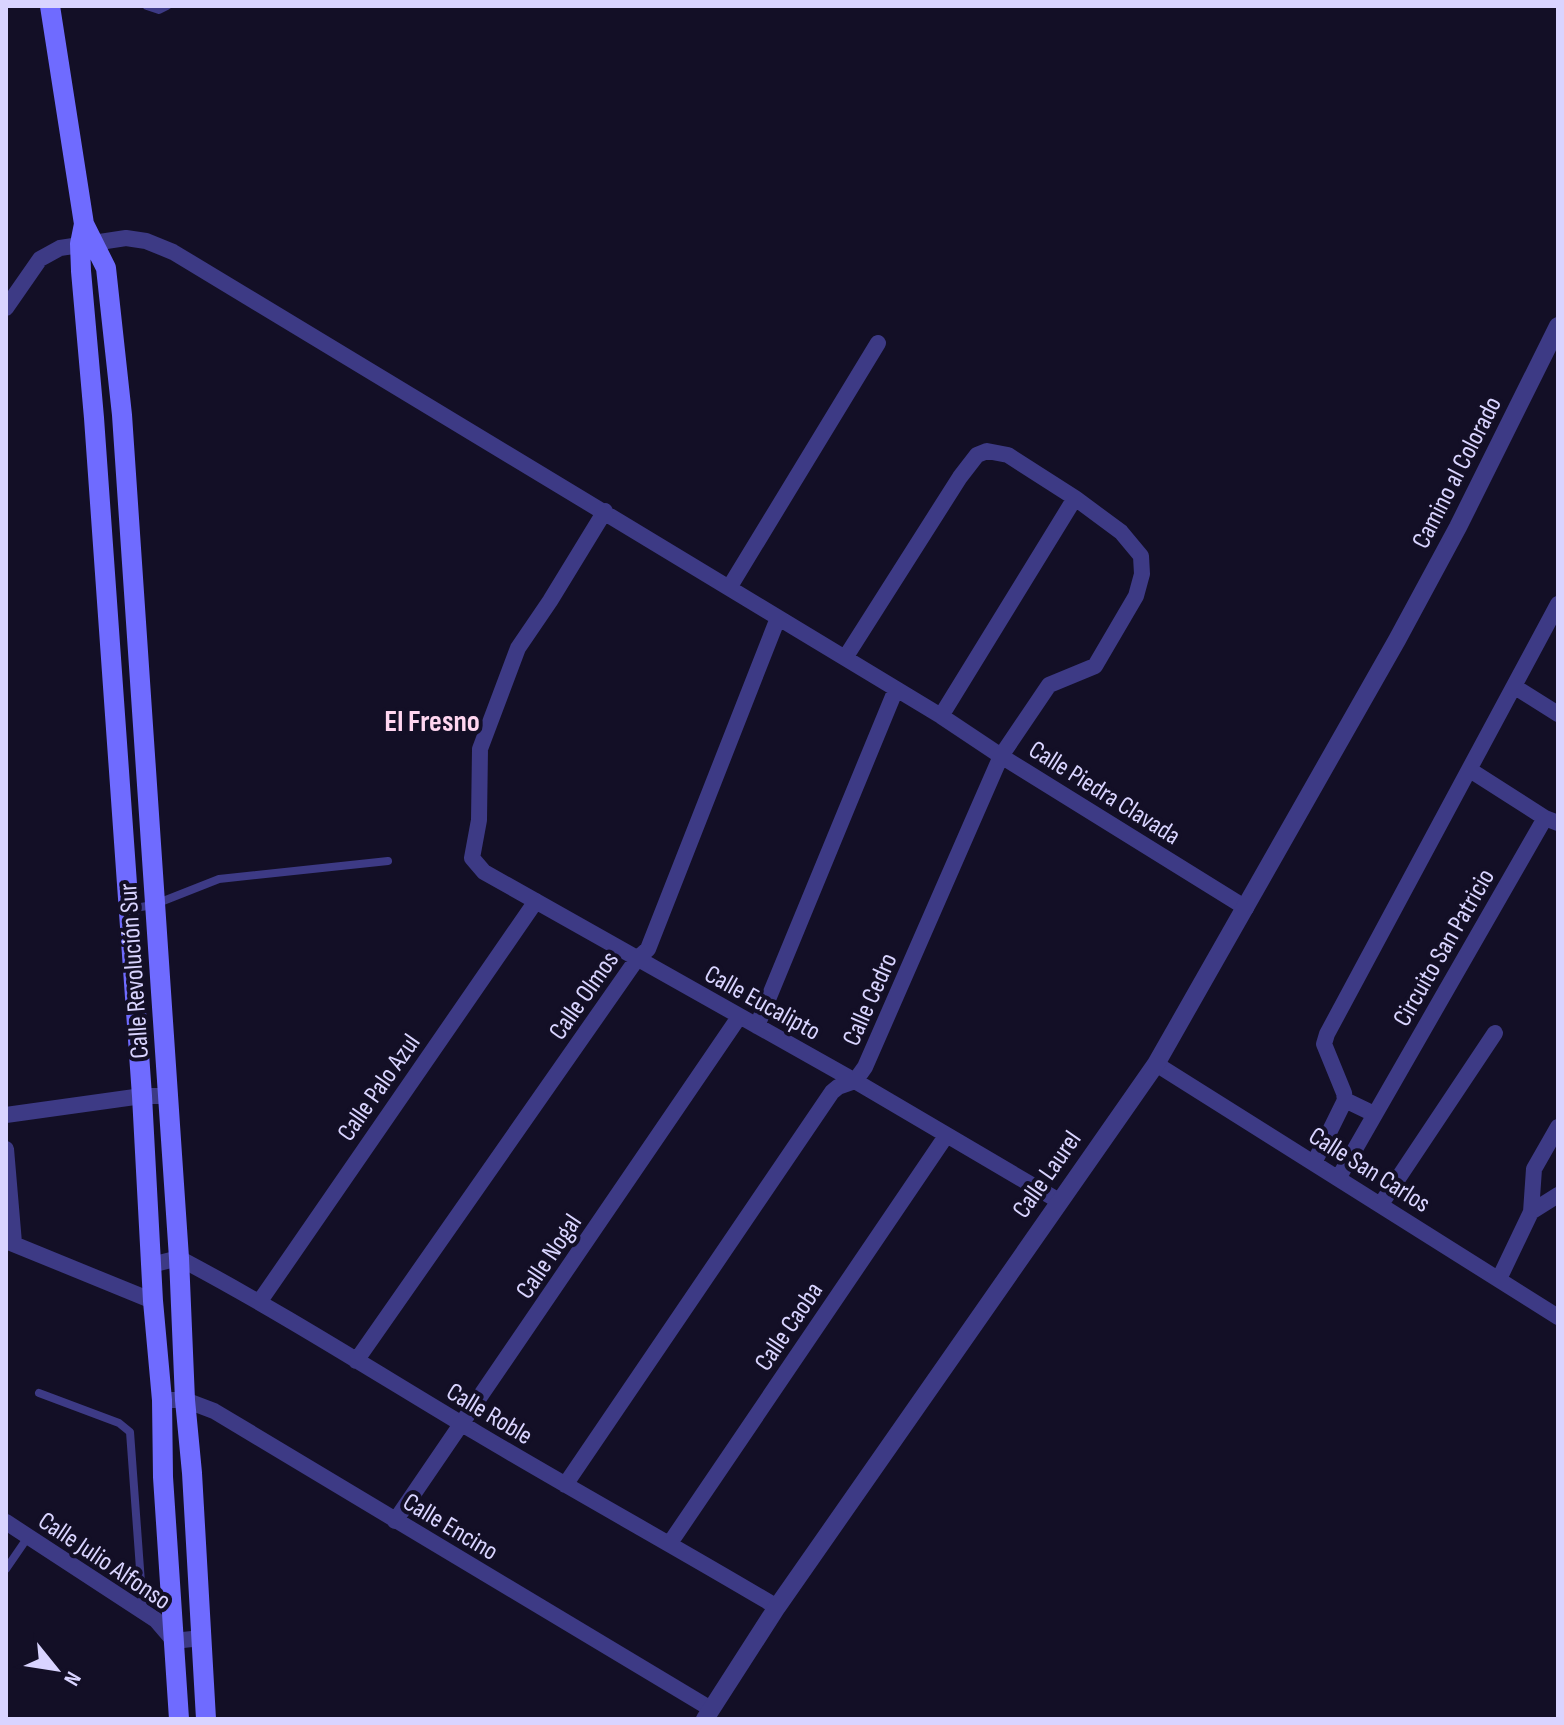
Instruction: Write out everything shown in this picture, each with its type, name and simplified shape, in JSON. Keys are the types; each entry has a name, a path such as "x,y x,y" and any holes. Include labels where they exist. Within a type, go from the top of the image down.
{"main road":[{"name":"Calle Revolución Sur","path":"50,6 85,229 94,418 162,1400 163,1477 179,1719"},
{"name":"Calle Revolución Sur","path":"85,229 106,268 122,415 179,1258 206,1719"},
{"path":"94,418 122,415"},
{"path":"107,595 133,593"},
{"path":"163,1477 192,1473"},
{"path":"169,1565 195,1561"}],"street":[{"path":"6,308 40,259 85,229"},
{"name":"Calle Piedra Clavada","path":"85,229 146,241 173,252 941,716 1246,908"},
{"name":"Camino al Colorado","path":"1397,640 1458,527 1558,326"},
{"path":"729,588 878,343"},
{"path":"845,658 960,477 977,455 987,451 1001,452 1075,498 941,716"},
{"name":"Calle Cedro","path":"565,1485 832,1092 855,1081 873,1051 1001,756 1049,685 1095,666 1136,596 1142,574 1141,556 1121,532 1075,498"},
{"name":"Calle Eucalipto","path":"605,511 518,648 480,749 479,820 472,858 484,872 855,1081 1059,1201"},
{"path":"1314,1163 1345,1100 1324,1044 1327,1034 1558,604"},
{"name":"Calle Olmos","path":"356,1361 637,959 648,949 778,618"},
{"name":"Calle Laurel","path":"708,1714 777,1607 1156,1064 1397,640"},
{"path":"1515,687 1558,714"},
{"path":"757,1026 896,689"},
{"name":"Circuito San Patricio","path":"1339,1177 1551,820 1470,770"},
{"name":"Calle Palo Azul","path":"260,1301 536,901"},
{"name":"Calle Nogal","path":"395,1521 739,1017"},
{"path":"1381,1204 1495,1033"},
{"name":"Calle San Carlos","path":"1156,1064 1558,1317"},
{"path":"6,1115 142,1096 168,1096"},
{"path":"1345,1100 1374,1114"},
{"path":"1499,1279 1531,1212 1534,1169 1558,1127"},
{"name":"Calle Caoba","path":"670,1543 946,1136"},
{"path":"6,1149 10,1242 153,1301"},
{"path":"1531,1212 1558,1195"},
{"path":"151,1265 179,1258"},
{"name":"Calle Roble","path":"179,1258 260,1301 462,1425 777,1607"},
{"name":"Calle Encino","path":"162,1400 185,1400 204,1405 708,1714"},
{"name":"Calle Julio Alfonso","path":"6,1522 143,1610 174,1641"},
{"path":"174,1641 201,1638"}],"lane":[{"path":"147,6 159,10 167,6"},
{"path":"128,909 153,905 219,879 388,861"},
{"path":"39,1393 119,1423 130,1432 143,1610"},
{"path":"6,1569 29,1537"}],"district":[{"name":"El Fresno","path":"432,721"}]}
